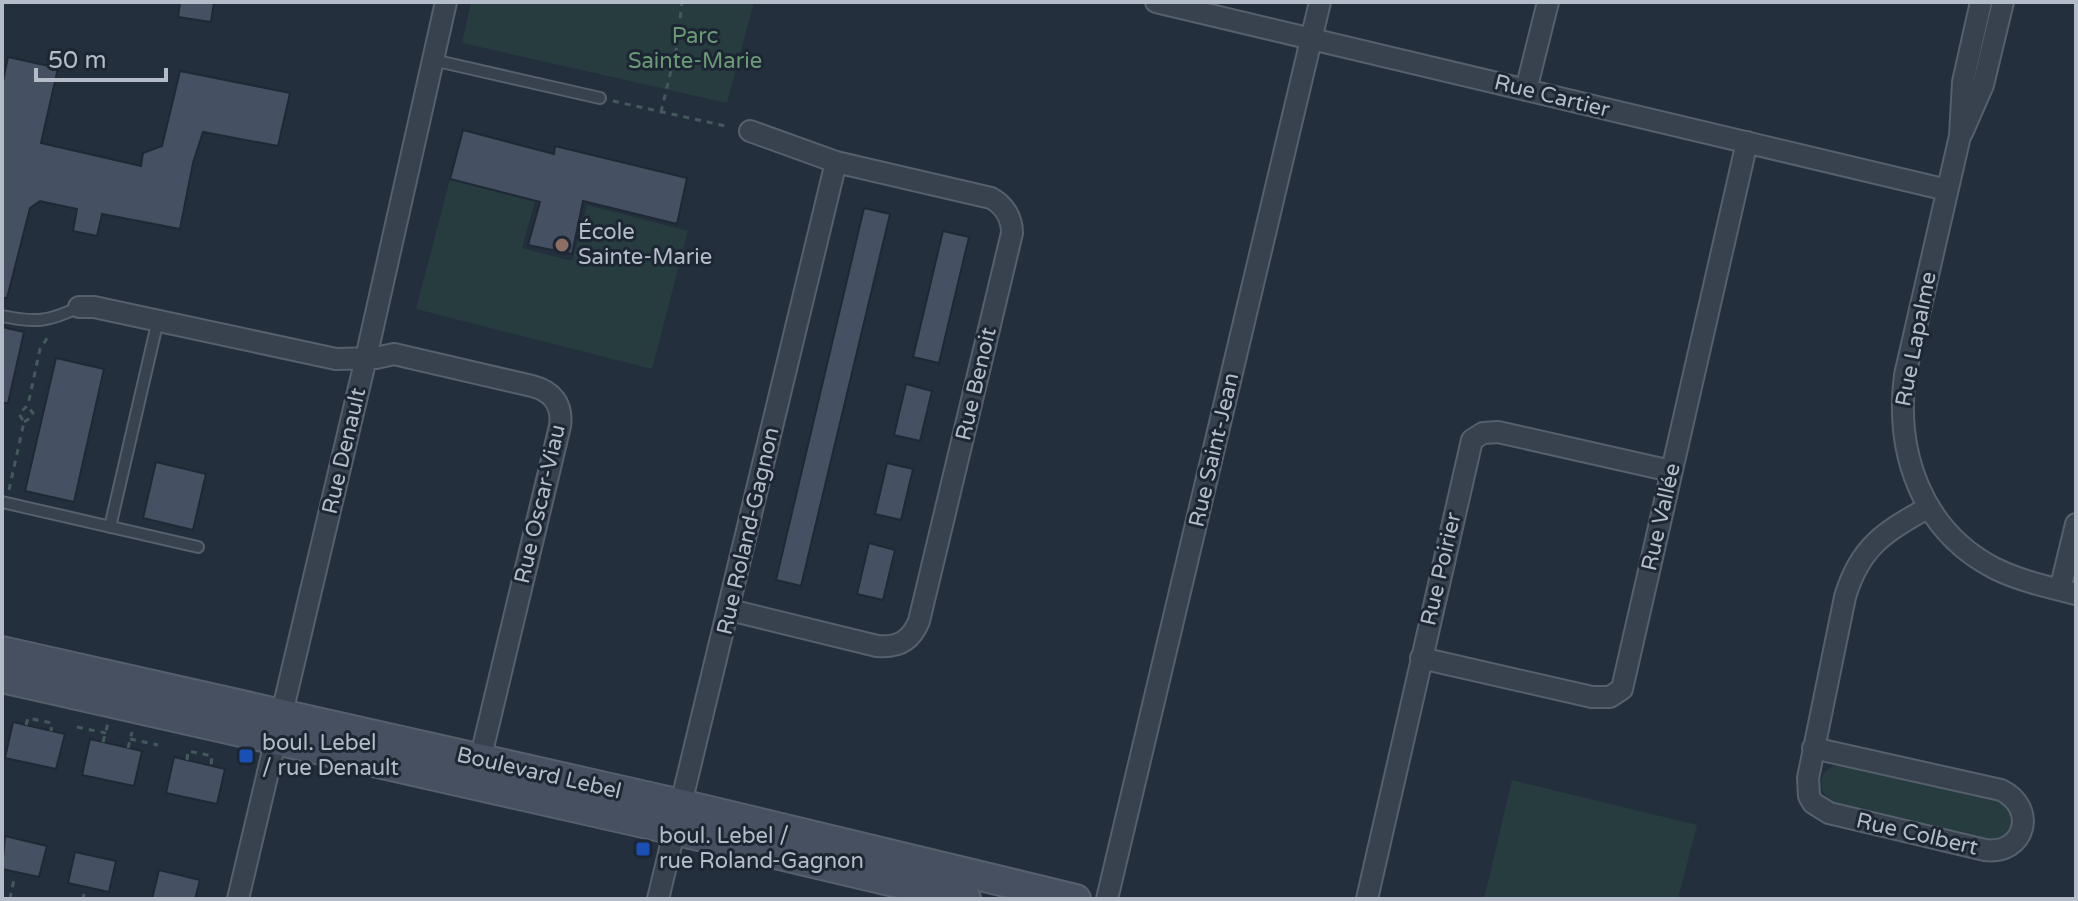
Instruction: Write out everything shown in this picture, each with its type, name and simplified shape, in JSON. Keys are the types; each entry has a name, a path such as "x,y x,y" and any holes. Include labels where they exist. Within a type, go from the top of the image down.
{"street":[{"name":"Rue Denault","path":"238,899 366,358 446,2"},
{"name":"Rue Cartier","path":"1156,2 1947,190"},
{"name":"Rue Saint-Jean","path":"1107,899 1320,2"},
{"path":"1526,90 1548,2"},
{"name":"Rue Lapalme","path":"1981,2 1963,82 1960,136 1908,362 1902,409 1906,453 1914,478 1929,507 1948,531 1981,560 2011,576 2068,592"},
{"name":"Rue Lapalme","path":"1960,136 1983,85 2003,2"},
{"name":"Rue Benoit","path":"730,610 877,646 897,645 910,637 919,621 1012,226 1009,215 997,201 836,162 750,131"},
{"name":"Rue Vallée","path":"1421,658 1592,697 1606,698 1619,692 1625,680 1747,142"},
{"name":"Rue Roland-Gagnon","path":"658,899 836,162"},
{"name":"Rue Oscar-Viau","path":"79,307 158,320 336,359 394,354 532,386 551,394 560,411 560,426 480,760"},
{"name":"Rue Poirier","path":"1367,899 1467,452 1475,437 1498,432 1671,471"},
{"name":"Rue Colbert","path":"1813,748 2001,790 2014,798 2023,811 2022,829 2009,846 1993,851 1823,811 1813,803 1807,789 1813,748 1845,597 1857,564 1882,535 1929,507"},
{"path":"2068,592 2076,524"},
{"name":"Boulevard Lebel","path":"2,651 279,727 678,817 1076,899"},
{"name":"Boulevard Lebel","path":"2,678 480,760 966,899"}],"lane":[{"path":"433,60 600,98"},
{"path":"2,316 32,322 44,321 79,307"},
{"path":"110,527 158,320"},
{"path":"4,502 198,547"}],"path":[{"path":"661,112 677,46 682,2"},
{"path":"600,98 750,131"},
{"path":"24,422 19,414 27,406 40,349 52,331 79,307"},
{"path":"4,502 24,422 33,413 27,406"},
{"path":"103,742 109,717"},
{"path":"26,725 28,718 52,723 51,731"},
{"path":"128,748 134,723"},
{"path":"77,727 106,733"},
{"path":"130,739 158,745"},
{"path":"187,760 188,751 201,753 212,756 211,766"},
{"path":"10,899 14,879"}],"green space":[{"name":"Parc Sainte-Marie","path":"471,2 754,2 727,103 462,43"},
{"path":"450,179 535,201 522,248 572,261 587,205 688,231 652,369 416,309"},
{"path":"1835,765 1996,801 2011,814 2010,829 2007,834 1990,840 1832,803 1824,793 1821,782 1829,768"},
{"path":"1512,780 1697,825 1678,899 1484,899"}],"building":[{"path":"180,2 214,2 211,22 178,17"},
{"path":"8,57 58,68 41,143 141,166 143,153 162,146 180,71 290,93 278,146 203,132 193,163 180,229 102,214 97,236 73,231 77,209 40,201 30,208 7,298 2,298 2,86"},
{"path":"463,130 554,154 555,146 687,178 677,224 583,201 572,254 528,245 540,202 450,179"},
{"path":"864,208 890,214 801,586 776,580"},
{"path":"943,231 969,237 939,363 913,357"},
{"path":"2,327 24,332 8,403 2,403"},
{"path":"56,358 104,369 74,502 25,491"},
{"path":"906,384 932,391 920,441 894,435"},
{"path":"156,462 206,474 193,530 143,518"},
{"path":"887,463 913,469 901,520 875,514"},
{"path":"869,543 895,550 883,600 857,594"},
{"path":"13,722 65,734 56,769 5,758"},
{"path":"90,739 142,751 134,786 82,775"},
{"path":"174,757 225,769 217,804 166,793"},
{"path":"5,836 47,846 39,877 2,869"},
{"path":"75,852 116,861 109,892 68,883"},
{"path":"159,870 200,880 195,899 152,899"}],"place":[{"name":"École Sainte-Marie","path":"562,245"},
{"name":"boul. Lebel / rue Denault","path":"246,756"},
{"name":"boul. Lebel / rue Roland-Gagnon","path":"643,849"}]}
